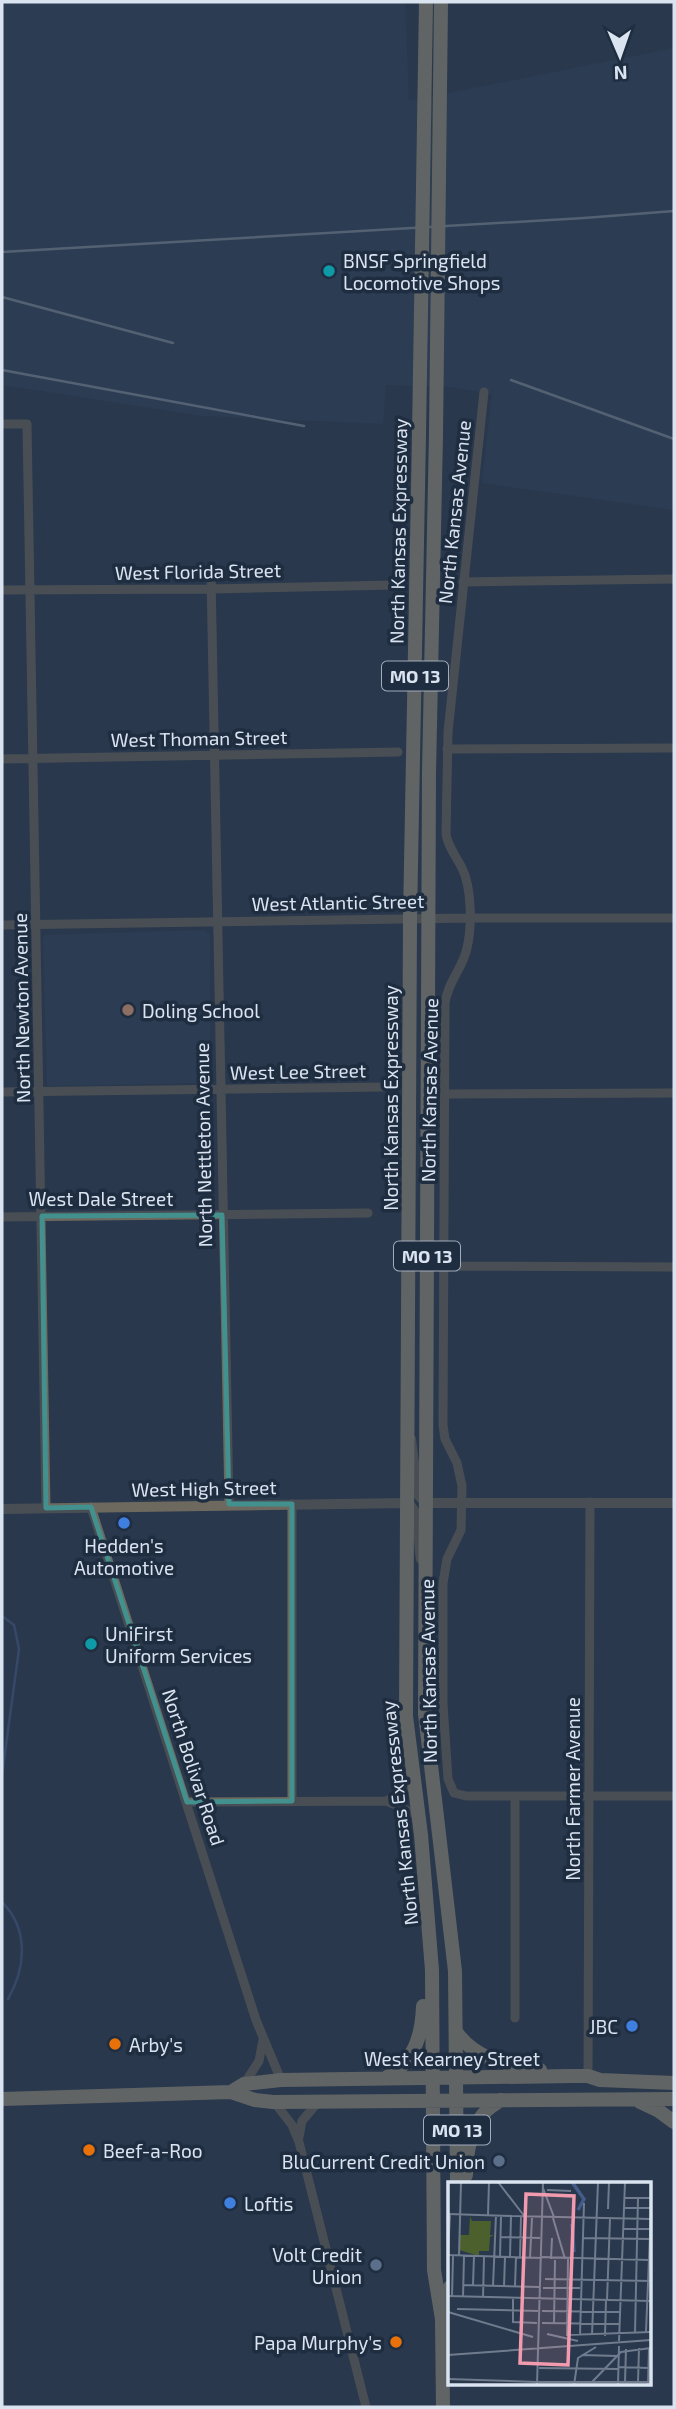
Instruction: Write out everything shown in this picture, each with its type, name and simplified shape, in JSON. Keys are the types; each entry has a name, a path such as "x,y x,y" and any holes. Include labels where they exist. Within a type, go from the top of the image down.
{"main road":[{"name":"North Kansas Expressway","path":"426,2 410,919 406,1716 428,1903 432,1970 434,2270 442,2319 443,2407"},
{"name":"North Kansas Expressway","path":"441,2 429,759 425,1714 455,1971 457,2182"},
{"path":"386,2077 400,2070 406,2062 422,2025 422,1951 428,1903"},
{"path":"457,2033 465,2045 476,2053 499,2063 572,2076"},
{"name":"West Kearney Street","path":"231,2092 244,2084 281,2080 386,2077 588,2076 600,2080 674,2083"},
{"name":"West Kearney Street","path":"2,2099 231,2092 255,2100 273,2102 674,2099"},
{"path":"632,2099 659,2111 674,2122"},
{"path":"466,2182 470,2143 486,2110 501,2100"},
{"name":"North Kansas Expressway","path":"442,2319 448,2295"}],"street":[{"name":"North Kansas Avenue","path":"484,392 447,749 447,842 466,878 469,918 467,951 450,984 445,1003 443,1425 445,1439 461,1474 463,1503 461,1530 447,1559 443,1583 443,1704 448,1779 454,1793 466,1796 515,1796"},
{"name":"North Newton Avenue","path":"2,424 27,424 46,1508"},
{"name":"North Nettleton Avenue","path":"211,576 229,1504"},
{"path":"463,582 674,579"},
{"name":"West Florida Street","path":"2,590 394,585"},
{"path":"447,749 674,748"},
{"name":"West Thoman Street","path":"2,759 398,752"},
{"name":"West Atlantic Street","path":"2,925 429,918 674,918"},
{"name":"West Lee Street","path":"2,1092 385,1087"},
{"path":"445,1094 674,1093"},
{"name":"West Dale Street","path":"2,1217 368,1213"},
{"path":"444,1266 674,1267"},
{"path":"408,1425 414,1451 418,1495 426,1503 674,1503"},
{"name":"North Farmer Avenue","path":"588,2076 590,1502"},
{"path":"408,1503 416,1515 420,1557 426,1580"},
{"name":"West High Street","path":"2,1509 408,1503"},
{"path":"292,1504 292,1801"},
{"name":"North Bolivar Road","path":"91,1507 263,2038 281,2080"},
{"path":"386,1801 400,1794 414,1780"},
{"path":"514,2018 515,1796 674,1796"},
{"path":"187,1802 386,1801 418,1815"},
{"path":"244,2084 258,2061 263,2038"},
{"path":"273,2102 284,2111 299,2142 366,2407"},
{"path":"299,2142 302,2120 319,2102"}],"highlighted area":[{"path":"222,1215 229,1504 292,1504 292,1801 187,1802 91,1507 46,1508 42,1216"}],"shaded area":[{"path":"2,2 405,2 409,101 674,48 674,510 482,483 492,394 450,387 386,385 383,424 202,416 2,385"},
{"name":"Doling School","path":"205,930 210,934 210,1083 47,1084 45,935"}],"waterway":[{"path":"2,1616 14,1625 19,1649 2,1775"},
{"path":"2,1902 17,1924 22,1949 18,1975 8,1999"}],"railway":[{"path":"2,252 674,211"},
{"path":"2,297 173,343"},
{"path":"2,370 304,426"},
{"path":"511,380 674,439"}],"place":[{"name":"BNSF Springfield Locomotive Shops","path":"329,271"},
{"name":"Doling School","path":"128,1010"},
{"name":"Hedden's Automotive","path":"124,1523"},
{"name":"UniFirst Uniform Services","path":"91,1644"},
{"name":"JBC","path":"632,2026"},
{"name":"Arby's","path":"115,2044"},
{"name":"Beef-a-Roo","path":"89,2150"},
{"name":"BluCurrent Credit Union","path":"499,2161"},
{"name":"Loftis","path":"230,2203"},
{"name":"Volt Credit Union","path":"376,2265"},
{"name":"Papa Murphy's","path":"396,2342"}]}
